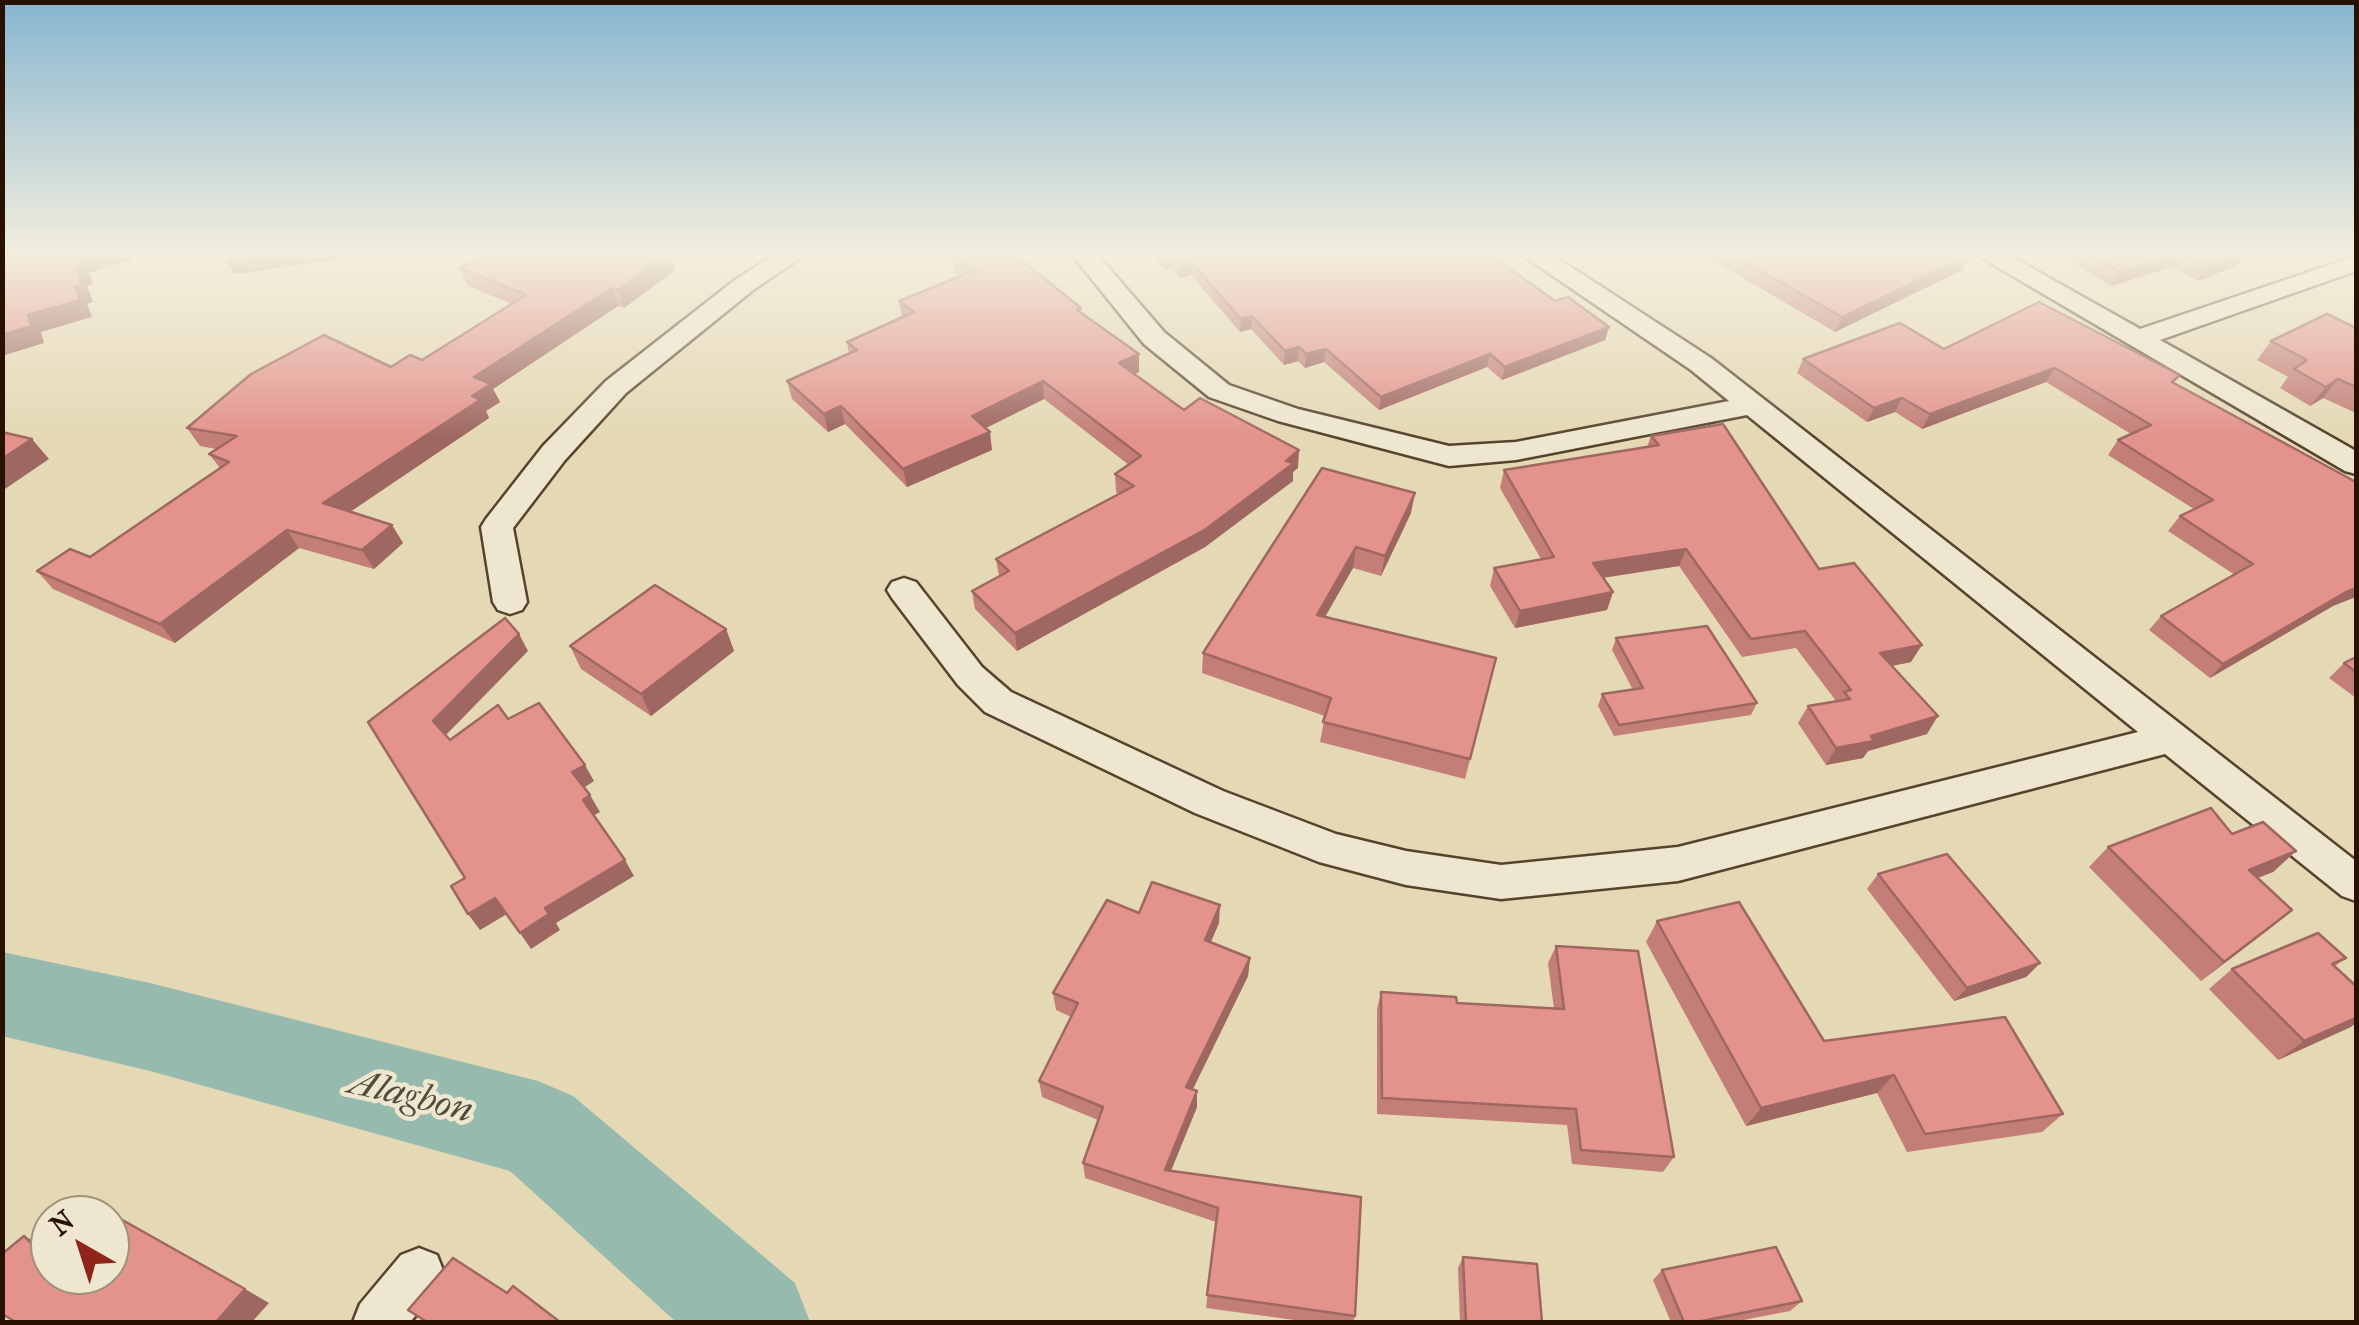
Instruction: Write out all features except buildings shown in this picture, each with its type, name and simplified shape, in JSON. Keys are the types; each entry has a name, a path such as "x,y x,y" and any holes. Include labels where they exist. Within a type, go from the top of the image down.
{"street":[{"path":"510,602 498,527 554,453 616,387 708,314"},
{"path":"1134,314 1154,338 1219,391 1288,415 1449,456 1516,451 1752,405"},
{"path":"1625,314 1701,364 2356,884"},
{"path":"2095,314 2356,464"},
{"path":"2138,338 2207,314"},
{"path":"904,590 970,676 998,702 1209,802 1333,850 1406,868 1501,882 1678,864 2170,738"},
{"path":"378,1322 419,1272"}],"waterway":[{"name":"Alagbon","path":"2,994 150,1027 538,1130 756,1322"}]}
